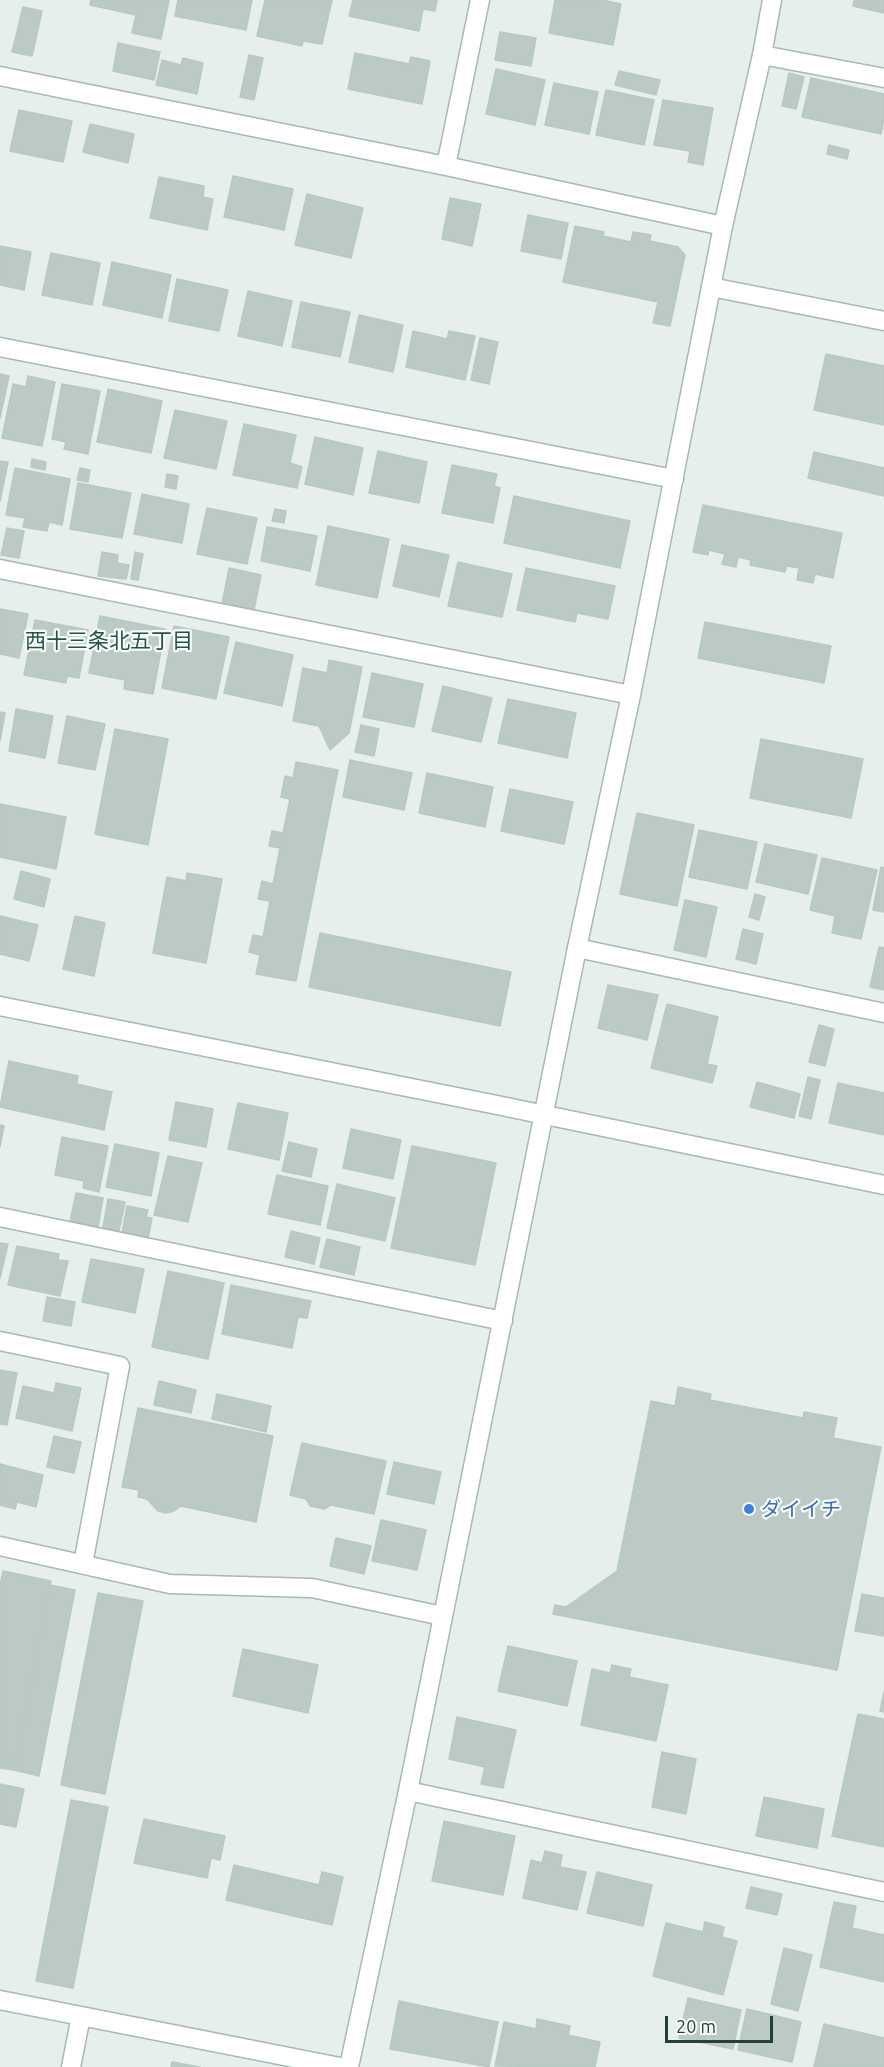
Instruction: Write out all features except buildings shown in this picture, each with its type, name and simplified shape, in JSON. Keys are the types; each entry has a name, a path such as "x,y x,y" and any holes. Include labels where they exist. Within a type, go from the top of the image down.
{"street":[{"path":"446,166 480,0"},
{"path":"349,2067 408,1791 577,948 631,695 723,226 762,55 772,0"},
{"path":"762,55 884,78"},
{"path":"0,76 446,166 723,226"},
{"path":"711,287 884,321"},
{"path":"0,347 674,479"},
{"path":"0,569 631,695"},
{"path":"577,948 884,1013"},
{"path":"0,1006 884,1185"},
{"path":"0,1216 502,1321"},
{"path":"0,1341 120,1366 83,1563"},
{"path":"0,1546 170,1584 312,1588 442,1616"},
{"path":"408,1791 884,1892"},
{"path":"0,2000 340,2067"},
{"path":"71,2067 81,2016"}],"place":[{"name":"ダイイチ","path":"749,1509"}],"district":[{"name":"西十三条北五丁目","path":"109,641"}]}
